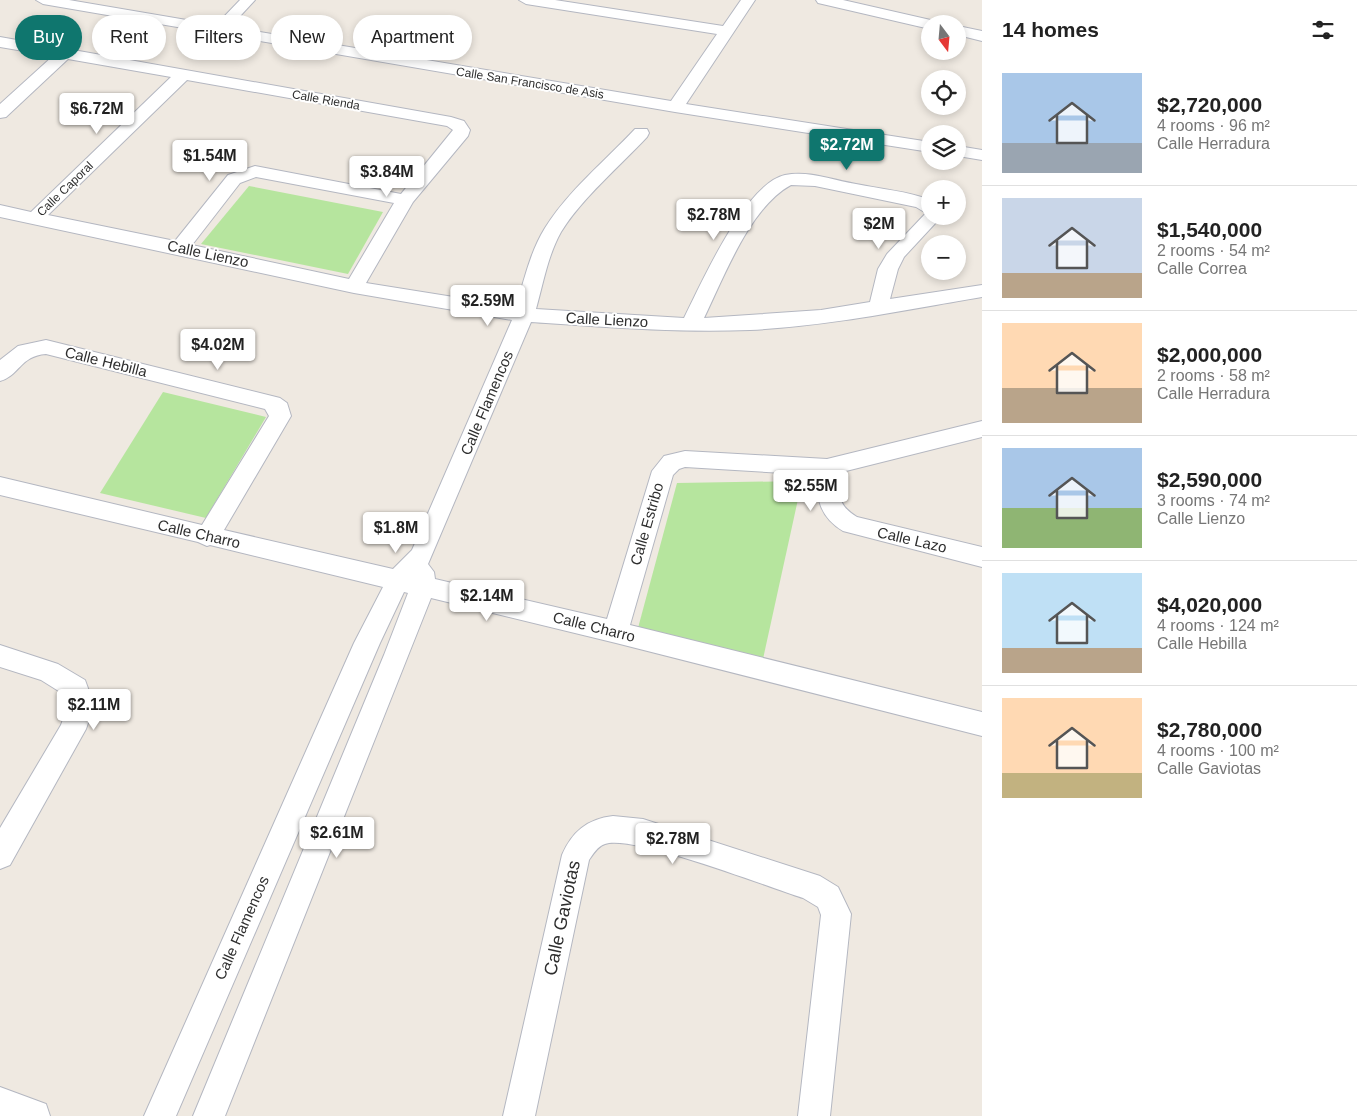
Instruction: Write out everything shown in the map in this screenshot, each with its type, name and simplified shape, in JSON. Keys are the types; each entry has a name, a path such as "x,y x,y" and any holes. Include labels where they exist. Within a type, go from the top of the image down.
{"street":[{"name":"Calle San Francisco de Asis","path":"48,0 176,23"},
{"path":"233,15 248,0"},
{"path":"526,0 725,31"},
{"path":"675,106 748,0"},
{"path":"823,0 881,6 921,21"},
{"path":"966,33 982,36"},
{"name":"Calle San Francisco de Asis","path":"261,38 921,146"},
{"name":"Calle Rienda","path":"0,42 15,45"},
{"name":"Calle Rienda","path":"82,57 458,125 462,130 459,136 405,200 354,287"},
{"path":"0,113 57,60"},
{"name":"Calle Caporal","path":"34,219 183,75"},
{"name":"Calle Flamencos","path":"209,1116 411,583 524,315 540,259 554,230 580,197 641,133"},
{"path":"966,152 982,155"},
{"path":"179,248 234,179 255,171 405,200"},
{"path":"691,325 738,232 776,185 785,180 808,180 921,203"},
{"name":"Calle Lienzo","path":"0,211 354,287 524,315 691,325 752,323 821,317 982,291"},
{"path":"878,308 888,269 896,254 924,225"},
{"path":"960,296 982,301"},
{"name":"Calle Hebilla","path":"0,374 12,358 21,351 33,347 46,347 272,403 279,408 280,416 207,536"},
{"name":"Calle Estribo","path":"616,632 663,471 672,462 685,459 827,467 982,429"},
{"name":"Calle Lazo","path":"827,467 829,506 834,515 841,520 851,525 982,557"},
{"name":"Calle Charro","path":"0,486 616,632 982,724"},
{"name":"Calle Flamencos","path":"160,1116 367,643 411,583"},
{"path":"0,656 49,672 76,688 82,705 72,729 0,855"},
{"name":"Calle Gaviotas","path":"519,1116 576,855 583,841 596,832 616,828 643,832 810,886 828,897 836,914 814,1116"},
{"path":"0,1103 34,1116"}],"green space":[{"path":"249,186 383,212 348,274 201,244"},
{"path":"163,392 266,417 206,518 100,493"},
{"path":"802,481 763,659 638,628 677,483"}]}
